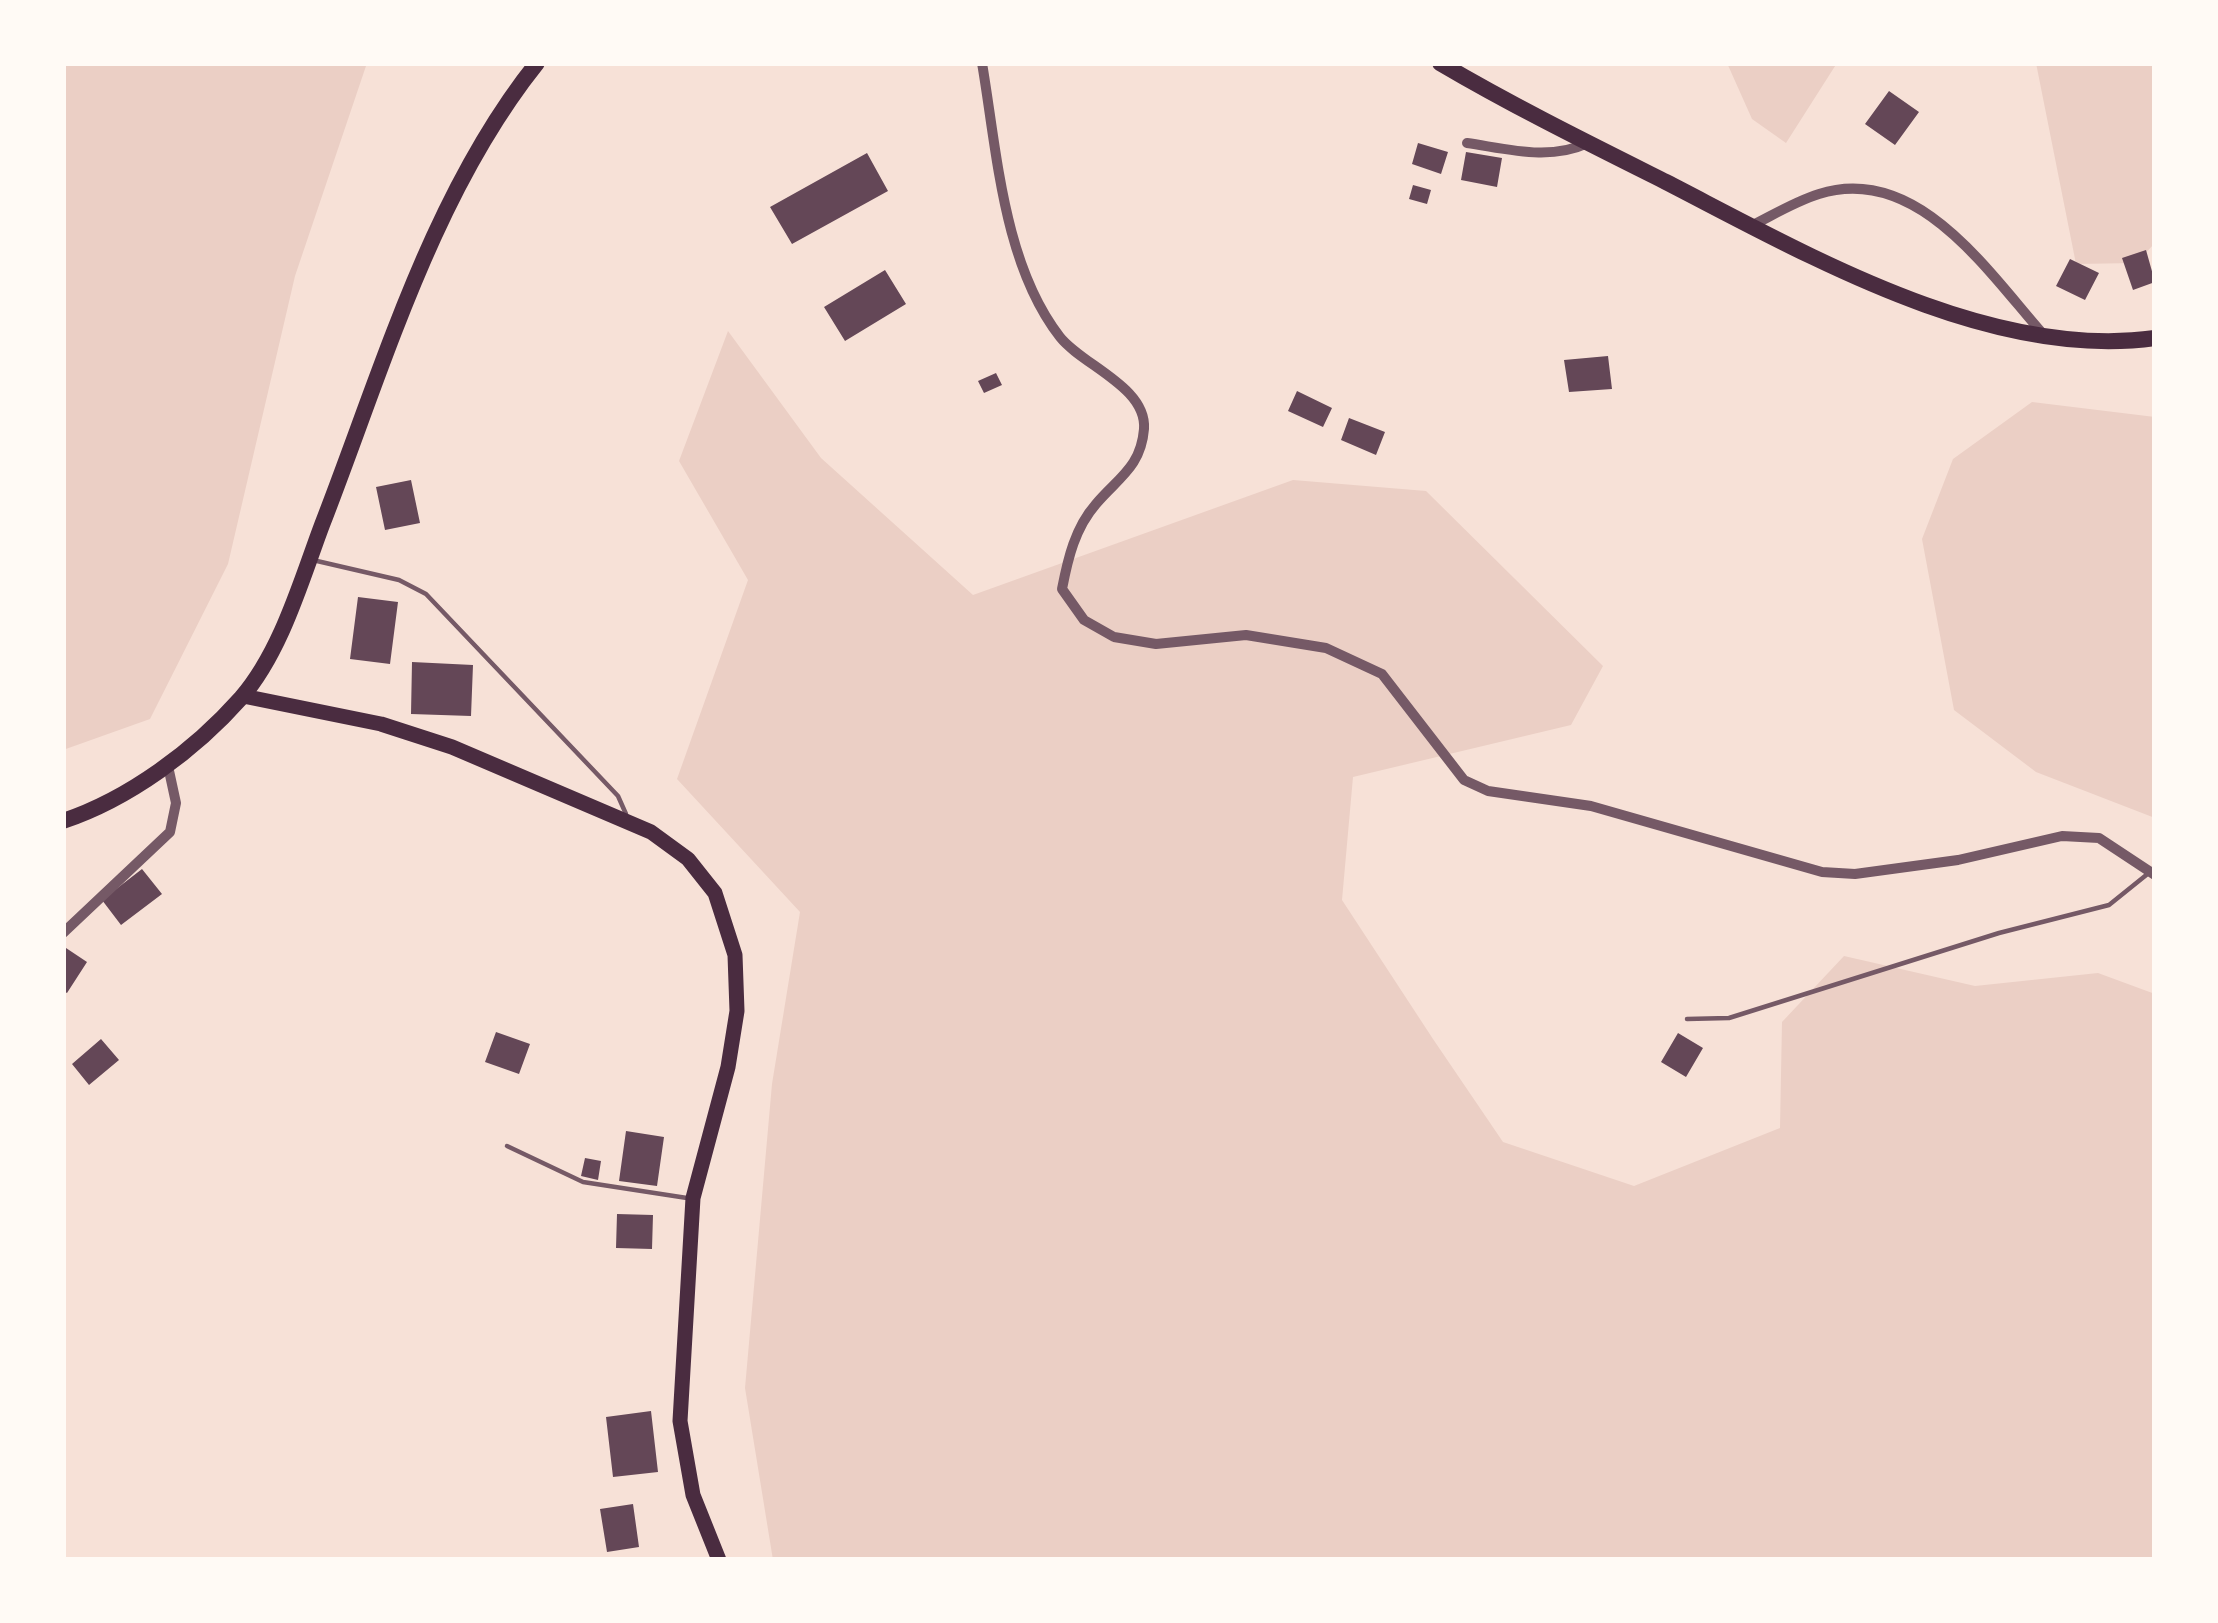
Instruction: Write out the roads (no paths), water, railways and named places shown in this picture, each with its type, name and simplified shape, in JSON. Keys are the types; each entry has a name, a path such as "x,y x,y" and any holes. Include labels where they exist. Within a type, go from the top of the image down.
{"main road":[{"path":"63,821 87,813 168,766 244,696 285,620 424,263 480,150 537,63"},
{"path":"1440,63 1751,226 1911,298 2045,337 2155,338"},
{"path":"244,696 420,735 626,820 671,844 701,873 724,915 735,955 734,1041 693,1198 680,1421 693,1495 719,1560"}],"street":[{"path":"982,63 1019,252 1041,304 1061,338 1132,398 1145,424 1137,464 1093,506 1070,548 1063,589 1084,620 1114,637 1156,644 1246,634 1326,648 1382,674 1464,780 1488,791 1591,806 1782,863 1855,874 1958,860 2062,836 2099,838 2152,874"},
{"path":"1466,143 1543,154 1566,153 1588,142"},
{"path":"1751,226 1820,193 1867,190 1898,195 1960,240 2045,337"},
{"path":"63,933 170,832 176,803 168,766"}],"lane":[{"path":"309,560 399,580 426,594 618,796 626,820"},
{"path":"1687,1018 1729,1018 1999,933 2109,905 2152,874"},
{"path":"507,1146 583,1182 693,1198"}]}
